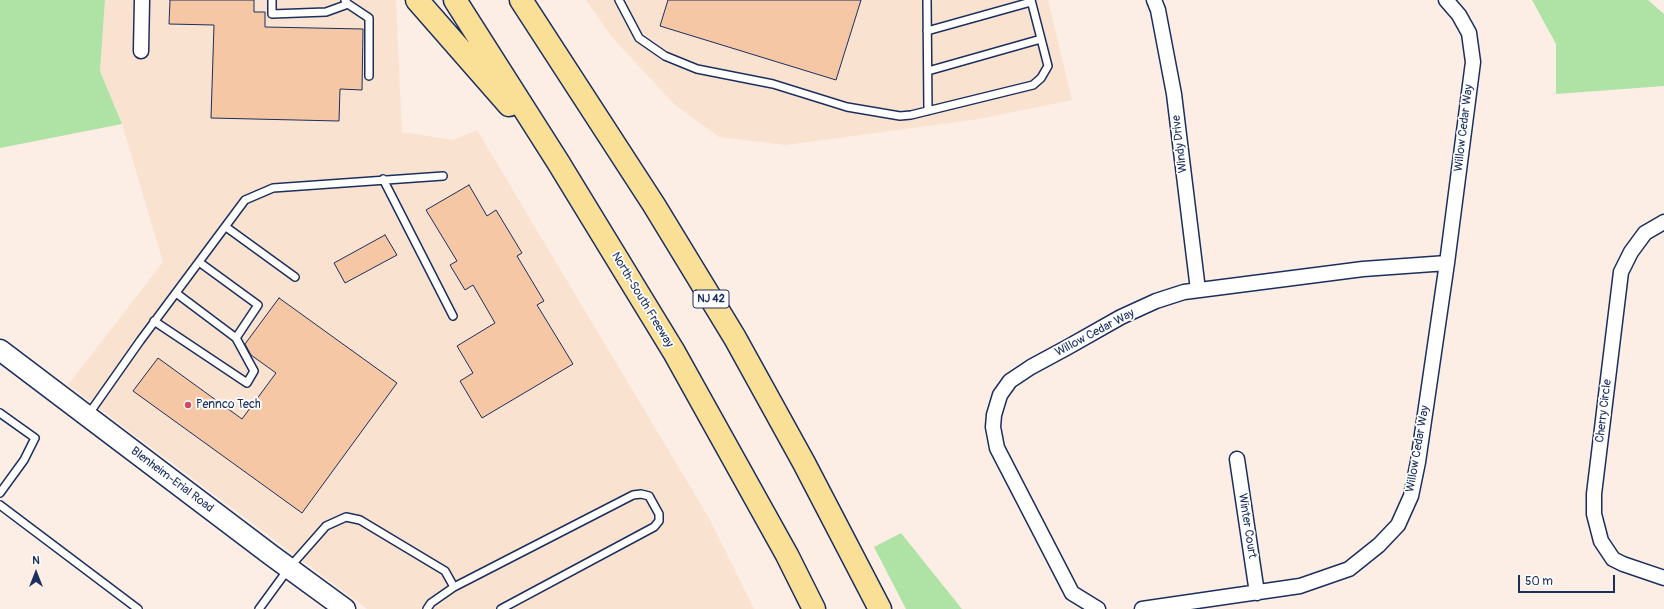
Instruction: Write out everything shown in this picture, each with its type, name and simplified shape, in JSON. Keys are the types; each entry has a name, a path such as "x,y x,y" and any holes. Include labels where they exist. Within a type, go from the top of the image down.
{"highway":[{"path":"417,0 558,162"},
{"name":"North-South Freeway","path":"455,0 558,162 674,352 787,556 814,609"},
{"name":"NJ 42","path":"521,0 654,204 735,338 807,470 880,609"}],"main road":[{"name":"Blenheim-Erial Road","path":"0,350 288,568 345,609"}],"street":[{"path":"141,51 142,0"},
{"name":"Windy Drive","path":"1154,0 1158,10 1174,94 1198,290"},
{"name":"Willow Cedar Way","path":"1142,609 1300,586 1349,569 1379,545 1398,525 1411,496 1418,462 1472,62 1469,33 1459,15 1446,0"},
{"name":"Cherry Circle","path":"1664,222 1645,233 1631,252 1621,272 1594,494 1594,514 1601,541 1613,559 1664,578"},
{"name":"Willow Cedar Way","path":"1098,609 1072,593 997,448 993,427 994,415 1000,395 1010,381 1031,367 1068,348 1121,317 1163,299 1184,292 1364,269 1446,263"},
{"name":"Winter Court","path":"1237,459 1257,593"}],"lane":[{"path":"272,0 272,14 326,12 346,2 369,18 369,76"},
{"path":"619,0 639,38 665,56 697,69 773,84 847,107 900,116 928,111 1033,85 1041,78 1048,66 1031,1 927,31"},
{"path":"927,0 928,111"},
{"path":"928,71 1041,39"},
{"path":"87,416 154,322 245,200 273,188 443,176"},
{"path":"384,179 453,316"},
{"path":"226,227 295,277"},
{"path":"199,262 258,305 236,338"},
{"path":"154,322 247,383 254,371 236,338 176,293"},
{"path":"0,413 35,438 24,460 0,493"},
{"path":"428,609 431,603 454,587 633,495 641,494 649,496 659,514 659,521 654,527 501,609"},
{"path":"0,505 138,609"},
{"path":"259,609 288,568 326,526 346,517 360,520 445,571 454,587"}],"shaded area":[{"path":"105,0 396,0 402,132 453,140 477,130 710,520 754,609 367,609 68,385 163,262 122,124 100,71"},
{"path":"586,0 1048,0 1072,100 979,119 786,145 719,137 675,105 611,36"}],"green space":[{"path":"0,0 105,0 100,71 122,124 0,148"},
{"path":"1532,0 1648,0 1664,14 1664,86 1556,94 1556,44"},
{"path":"901,533 962,609 906,609 874,547"}],"building":[{"path":"170,0 254,0 254,12 265,12 265,27 363,29 362,90 340,89 339,121 211,118 214,25 169,24"},
{"path":"668,0 861,0 836,80 660,26"},
{"path":"469,185 487,216 496,210 522,253 517,256 544,301 537,305 573,364 482,418 460,381 473,373 457,346 495,323 473,285 465,290 450,265 457,261 426,210"},
{"path":"385,235 397,255 345,283 334,263"},
{"name":"Pennco Tech","path":"279,298 397,383 302,513 133,391 158,358 242,419 276,373 251,355 245,344"}],"place":[{"name":"Pennco Tech","path":"188,405"}]}
